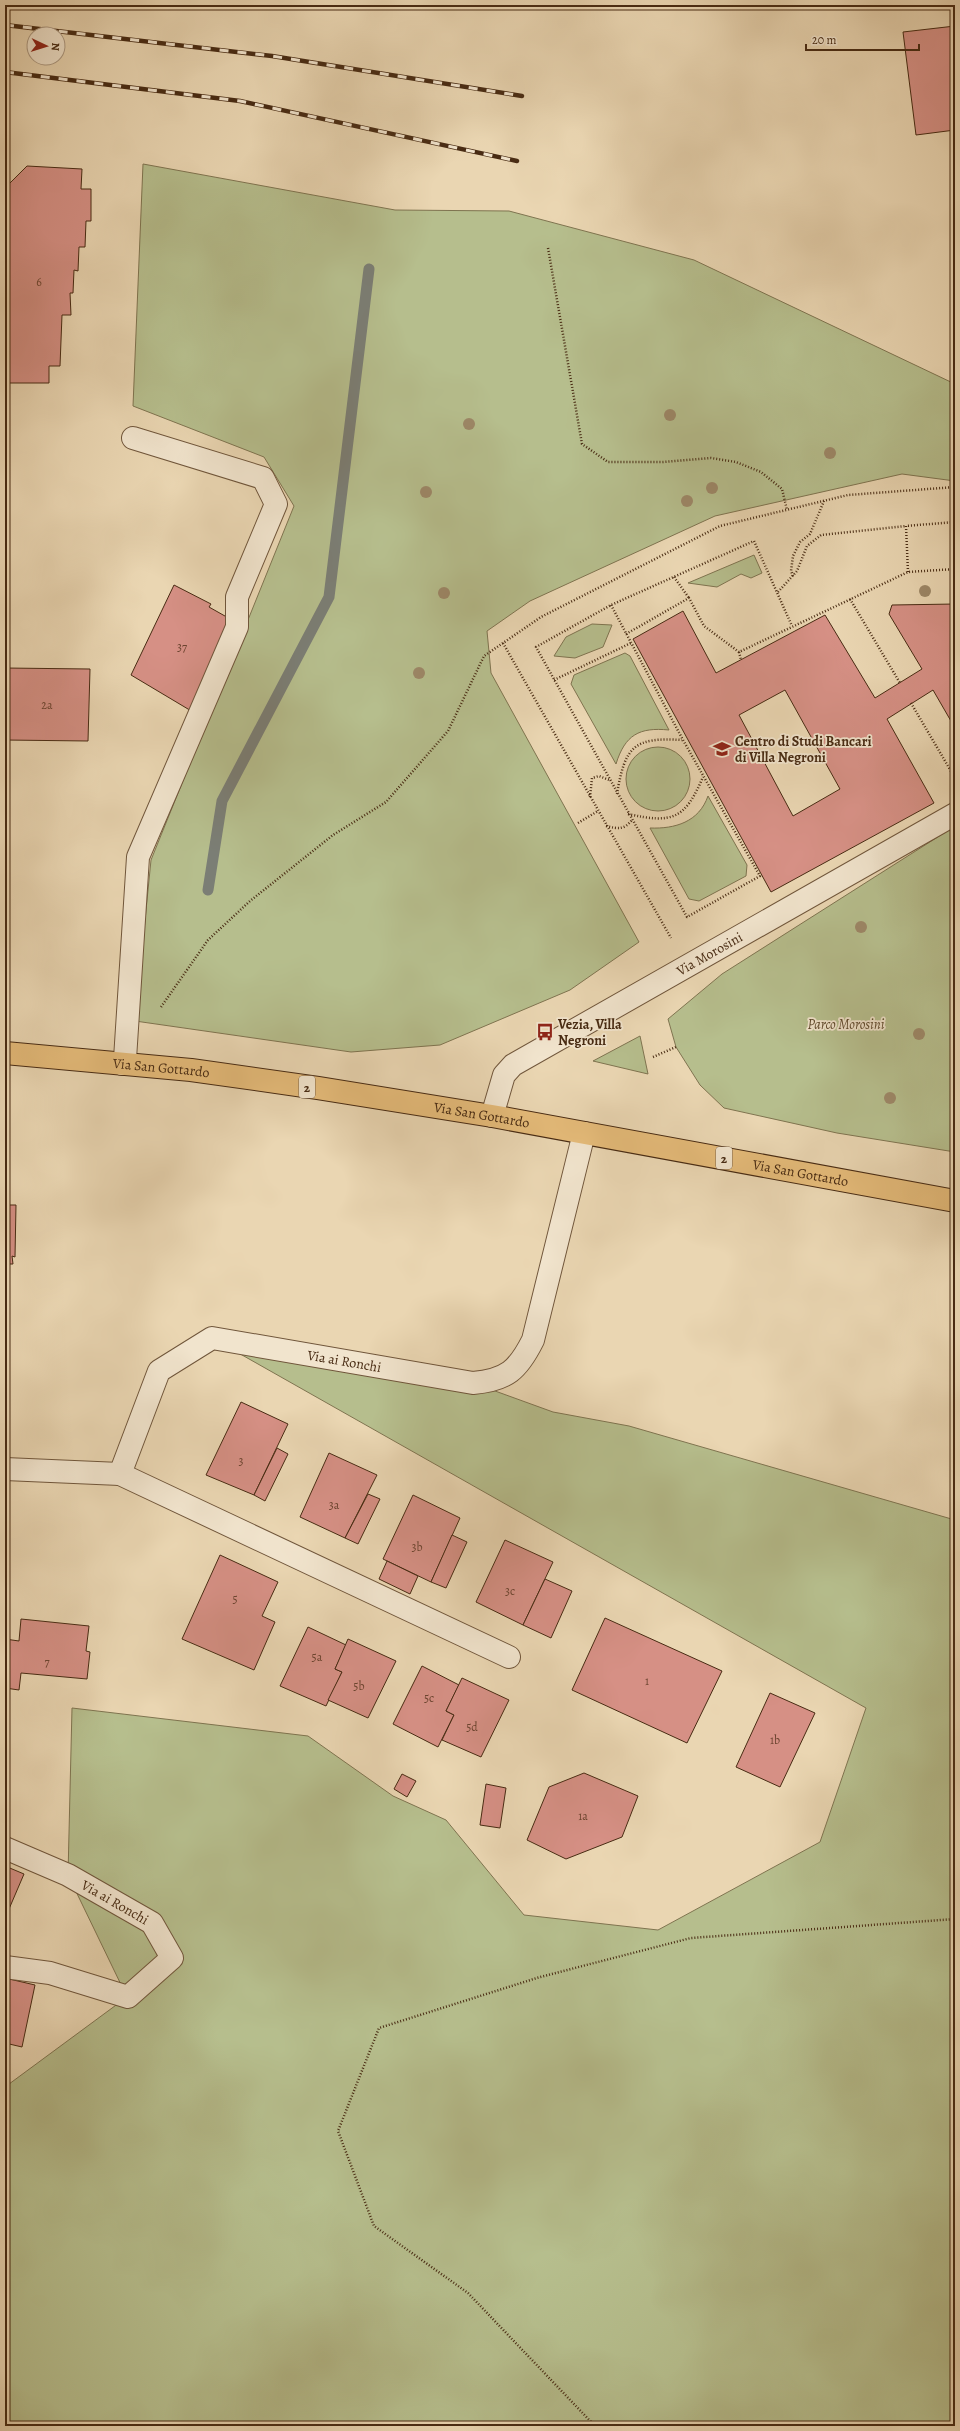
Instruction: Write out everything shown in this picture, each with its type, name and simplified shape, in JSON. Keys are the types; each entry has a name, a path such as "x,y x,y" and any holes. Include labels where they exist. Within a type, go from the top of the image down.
{"main road":[{"name":"Via San Gottardo","path":"5,1053 207,1072 492,1116 955,1201"}],"street":[{"path":"122,1064 125,1059 138,857 237,627 238,597 276,504 263,478 134,438"},
{"name":"Via Morosini","path":"492,1116 504,1075 513,1065 955,814"},
{"name":"Via ai Ronchi","path":"120,1474 159,1371 212,1338 473,1383 492,1380 510,1373 520,1363 532,1340 584,1133"},
{"path":"5,1469 120,1474 509,1657"},
{"name":"Via ai Ronchi","path":"5,1848 68,1876 152,1923 172,1958 128,1997 50,1973 5,1967"}],"path":[{"path":"548,248 582,444 608,462 663,462 711,458 736,462 761,472 782,489 787,510"},
{"path":"160,1009 208,940 250,901 333,834 386,802 448,731 484,656 541,617 720,526 848,495 955,487"},
{"path":"793,576 790,571 794,556 800,542 810,534 824,500"},
{"path":"778,592 798,571 807,546 821,535 955,522"},
{"path":"906,526 908,572"},
{"path":"611,605 683,740 760,876 687,917 628,814 536,646 611,605 754,541 792,626"},
{"path":"739,652 908,572 955,569"},
{"path":"674,577 689,598 704,626 739,652 741,660"},
{"path":"626,634 689,598"},
{"path":"850,599 900,683"},
{"path":"503,643 675,945"},
{"path":"553,680 631,643"},
{"path":"912,703 955,778"},
{"path":"617,794 620,774 627,755 639,743 658,738 683,740"},
{"path":"590,797 592,778 598,776 610,780"},
{"path":"628,814 648,819 665,819 683,811 693,799 703,776"},
{"path":"578,823 598,811"},
{"path":"606,826 619,829 626,827 632,820"},
{"path":"653,1057 676,1047"},
{"path":"595,2426 468,2293 374,2226 338,2131 380,2028 540,1977 691,1938 955,1919"}],"green space":[{"path":"143,164 395,210 509,211 694,260 955,384 955,481 902,474 715,516 530,601 487,631 491,673 639,942 570,990 440,1045 351,1052 135,1021 151,860 294,506 264,457 133,406"},
{"path":"754,555 762,573 751,578 741,574 717,587 688,583"},
{"path":"592,624 612,625 603,647 575,658 554,656 566,637"},
{"path":"625,653 630,656 669,730 649,730 635,735 624,746 616,764 571,684 574,675"},
{"path":"658,747 670,749 681,756 688,767 690,779 688,791 681,802 670,809 658,811 646,809 635,802 628,791 626,779 628,767 635,756 646,749"},
{"path":"708,796 747,865 746,876 699,901 689,899 650,828 668,827 685,822 699,812"},
{"name":"Parco Morosini","path":"955,826 955,1152 837,1133 724,1108 700,1085 676,1047 668,1019 722,974"},
{"path":"640,1036 648,1074 593,1061"},
{"path":"212,1338 473,1383 553,1412 629,1426 955,1520 955,2426 5,2426 5,2087 127,1997 68,1875 72,1708 308,1736 393,1796 446,1820 524,1915 658,1930 820,1842 866,1708"}],"building":[{"path":"955,26 955,130 916,135 903,32"},
{"path":"27,166 82,169 81,189 91,189 91,221 86,221 85,247 79,247 78,271 74,270 73,293 70,293 71,315 62,315 60,366 49,366 49,383 5,383 5,188"},
{"path":"174,585 211,604 209,607 232,620 193,712 131,675"},
{"path":"955,604 955,728 933,690 887,719 934,803 771,892 633,639 683,611 716,673 825,615 875,698 922,669 889,614 892,605","holes":["785,690 840,789 793,816 739,715"]},
{"path":"5,668 90,669 88,741 5,740"},
{"path":"5,1205 16,1205 15,1257 12,1256 13,1264 5,1264"},
{"path":"241,1402 288,1424 254,1495 206,1475"},
{"path":"277,1448 288,1454 265,1501 254,1495"},
{"path":"329,1453 377,1475 345,1538 300,1517"},
{"path":"368,1494 380,1499 358,1544 345,1538"},
{"path":"413,1495 460,1518 431,1582 383,1559"},
{"path":"452,1535 467,1542 446,1588 431,1582"},
{"path":"505,1540 553,1562 523,1625 476,1602"},
{"path":"220,1555 278,1582 262,1616 275,1622 254,1670 182,1639"},
{"path":"387,1561 418,1576 410,1594 379,1579"},
{"path":"545,1579 572,1591 551,1638 523,1625"},
{"path":"605,1618 722,1671 687,1743 572,1690"},
{"path":"21,1619 89,1626 86,1651 90,1652 87,1679 21,1673 19,1690 5,1688 5,1639 19,1641"},
{"path":"308,1627 346,1645 335,1669 342,1672 326,1706 280,1686"},
{"path":"348,1639 396,1661 368,1718 328,1700 342,1672 335,1669"},
{"path":"422,1666 459,1685 446,1711 454,1715 438,1747 393,1724"},
{"path":"462,1678 509,1700 481,1757 442,1740 454,1715 446,1711"},
{"path":"770,1693 815,1713 780,1787 736,1767"},
{"path":"584,1773 638,1796 622,1837 566,1859 527,1840 549,1787"},
{"path":"402,1774 416,1781 407,1797 394,1789"},
{"path":"486,1784 506,1788 500,1828 480,1825"},
{"path":"5,1866 24,1874 6,1916 5,1915"},
{"path":"5,1978 35,1985 22,2047 5,2043"}],"waterway":[{"path":"208,890 222,801 329,597 369,269"}],"railway":[{"path":"5,25 272,56 522,96"},
{"path":"5,72 240,101 517,161"}],"place":[{"name":"Centro di Studi Bancari di Villa Negroni","path":"722,749"},
{"name":"Vezia, Villa Negroni","path":"545,1032"}]}
